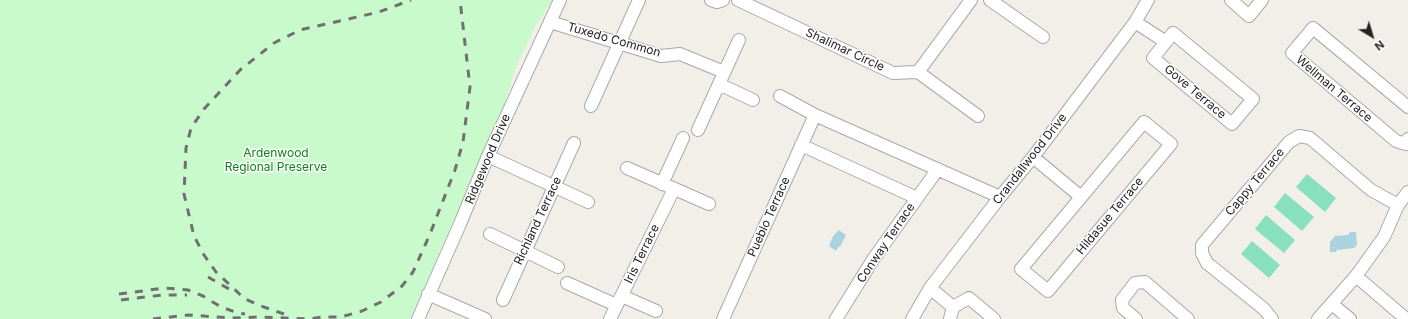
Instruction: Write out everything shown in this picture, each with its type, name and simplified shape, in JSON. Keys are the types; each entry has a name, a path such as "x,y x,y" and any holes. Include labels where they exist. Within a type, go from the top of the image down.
{"street":[{"name":"Ridgewood Drive","path":"418,319 488,156 560,0"},
{"path":"591,106 639,0"},
{"path":"712,0 717,2 723,0"},
{"name":"Shalimar Circle","path":"738,0 893,73 918,72"},
{"path":"971,0 918,72 978,116"},
{"path":"990,0 1042,37"},
{"name":"Crandallwood Drive","path":"912,319 930,288 1000,197 1033,157 1135,22 1148,0"},
{"path":"1231,0 1249,16 1262,0"},
{"name":"Tuxedo Common","path":"550,22 661,56 680,54 724,72"},
{"path":"1135,22 1166,42"},
{"name":"Wellman Terrace","path":"1407,143 1396,141 1292,53 1313,28 1408,107"},
{"name":"Gove Terrace","path":"1173,33 1252,99 1232,124 1153,58 1166,42 1173,33"},
{"path":"698,130 739,40"},
{"path":"719,84 753,100"},
{"path":"780,96 815,115 1000,197"},
{"name":"Pueblo Terrace","path":"723,319 815,115"},
{"name":"Hildasue Terrace","path":"1144,122 1171,144 1048,291 1021,269 1081,197 1144,122"},
{"name":"Cappy Terrace","path":"1272,319 1264,309 1207,263 1202,253 1202,245 1289,142 1299,136 1310,138 1371,190 1398,205"},
{"path":"662,184 683,138"},
{"name":"Richland Terrace","path":"502,300 574,143"},
{"path":"802,145 917,198"},
{"path":"488,156 588,202"},
{"path":"1033,157 1081,197"},
{"path":"627,168 708,204"},
{"name":"Conway Terrace","path":"836,319 874,258 938,169"},
{"name":"Iris Terrace","path":"610,319 674,189"},
{"path":"1318,319 1356,276 1384,237 1398,205 1408,192"},
{"path":"490,234 558,267"},
{"path":"1356,276 1406,319"},
{"path":"1136,319 1122,308 1122,300 1135,283 1145,282 1188,319"},
{"path":"568,283 619,301 656,311"},
{"path":"930,288 951,313 969,298 994,319"},
{"path":"428,294 485,319"},
{"path":"1332,304 1350,319"}],"green space":[{"name":"Ardenwood Regional Preserve","path":"0,0 552,0 535,27 516,67 501,114 410,319 0,319"},
{"path":"1307,174 1336,198 1325,212 1296,187"},
{"path":"1285,193 1314,217 1302,231 1274,207"},
{"path":"1266,215 1295,240 1284,253 1255,229"},
{"path":"1252,241 1280,265 1269,278 1241,254"}],"water":[{"path":"839,230 846,235 840,247 839,246 836,251 829,246 833,236"},
{"path":"1350,232 1356,232 1357,245 1354,248 1330,252 1330,242 1335,236 1348,235"}],"railway":[{"path":"284,314 245,299 216,272 204,255 194,236 184,194 186,148 191,128 204,109 240,70 274,43 300,30 379,12 411,0"},
{"path":"153,319 188,315 232,318 260,317 309,319 341,317 362,311 381,302 402,286 413,272 430,234 455,170 463,142 470,87 460,0"},
{"path":"208,277 229,289"},
{"path":"119,294 165,288 188,290 203,296 221,307 245,314"},
{"path":"121,300 162,295 187,295"}]}
